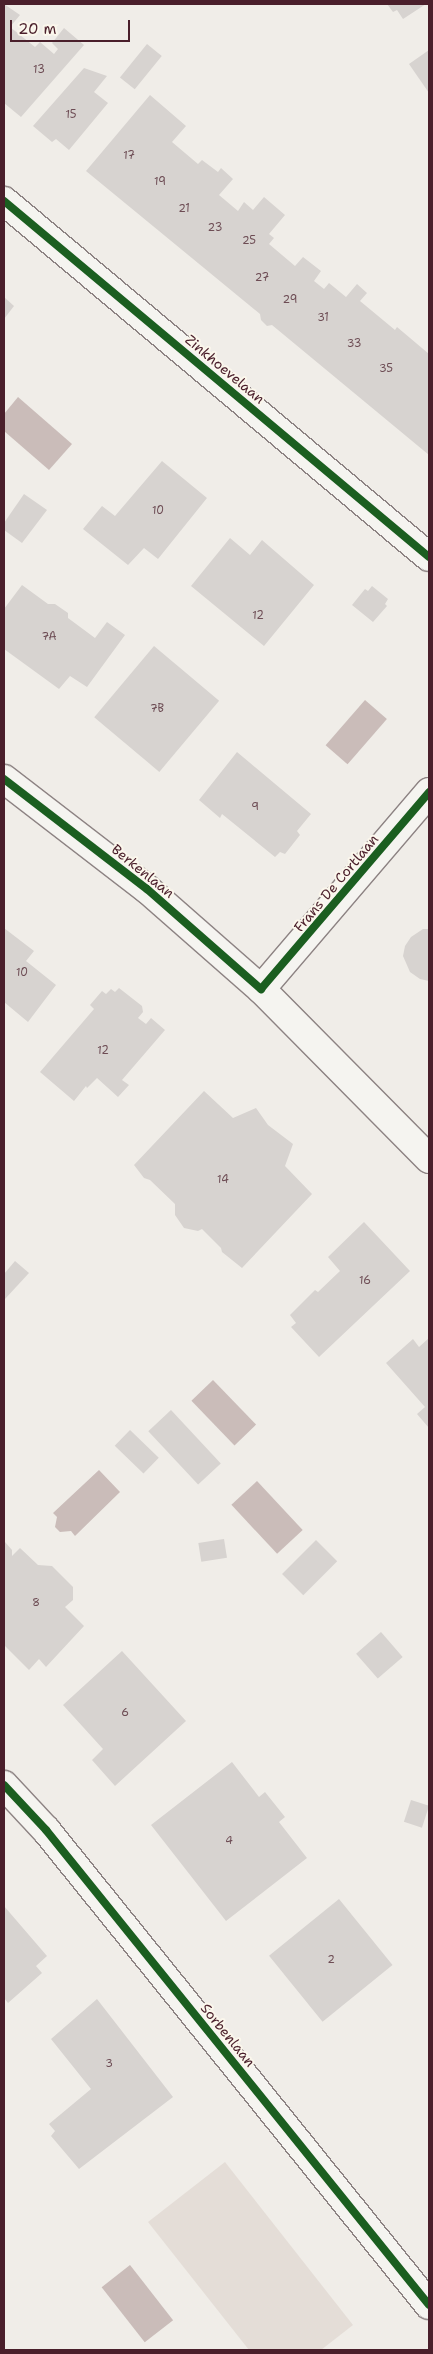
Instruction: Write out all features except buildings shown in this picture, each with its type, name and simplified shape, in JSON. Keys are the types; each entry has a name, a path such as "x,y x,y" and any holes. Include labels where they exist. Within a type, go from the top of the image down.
{"street":[{"name":"Zinkhoevelaan","path":"4,201 429,557"},
{"name":"Berkenlaan","path":"4,779 147,889 261,988 429,1159"},
{"name":"Frans De Cortlaan","path":"261,988 429,792"},
{"name":"Sorbenlaan","path":"4,1785 46,1830 429,2304"}],"shaded area":[{"path":"18,397 72,444 49,470 4,431 4,414"},
{"path":"365,700 387,719 348,764 326,745"},
{"path":"213,1380 256,1425 234,1445 191,1401"},
{"path":"99,1470 120,1492 75,1536 71,1531 60,1532 55,1527 57,1517 53,1513"},
{"path":"257,1481 303,1530 277,1554 231,1505"},
{"path":"225,2162 353,2325 321,2350 249,2350 148,2222"},
{"path":"130,2265 173,2320 145,2342 102,2287"}],"cycle path":[{"path":"4,201 429,557"},
{"path":"4,779 147,889 261,989 429,792"},
{"path":"4,1785 46,1830 429,2305"}]}
